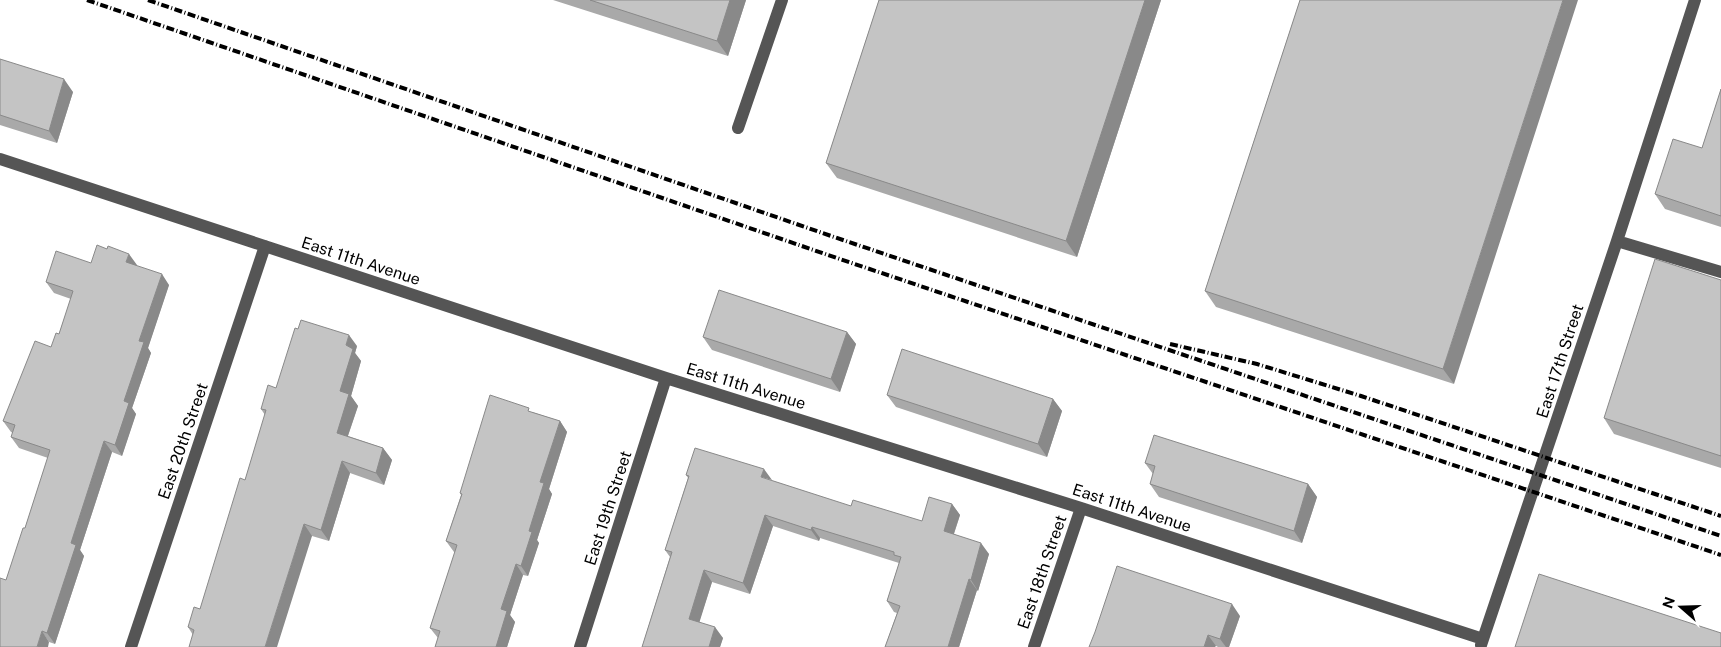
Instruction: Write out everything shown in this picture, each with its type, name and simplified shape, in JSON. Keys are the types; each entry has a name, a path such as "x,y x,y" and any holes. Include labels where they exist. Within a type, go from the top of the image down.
{"street":[{"path":"738,128 782,0"},
{"name":"East 17th Street","path":"1482,643 1617,241 1695,0"},
{"name":"East 11th Avenue","path":"0,159 666,378 1081,508 1482,643"},
{"path":"1617,241 1721,272"},
{"name":"East 20th Street","path":"131,647 265,246"},
{"name":"East 19th Street","path":"580,647 666,378"},
{"name":"East 18th Street","path":"1034,647 1081,508"}],"building":[{"path":"590,0 730,0 717,41"},
{"path":"879,0 1145,0 1066,241 826,163"},
{"path":"1300,0 1563,0 1443,369 1205,291"},
{"path":"0,59 64,79 49,131 0,115"},
{"path":"1721,89 1721,216 1655,194 1673,139 1702,148"},
{"path":"97,245 107,249 108,246 129,254 126,262 162,274 139,341 144,342 124,401 129,403 115,445 104,441 71,543 76,545 47,633 42,631 37,647 0,647 0,578 6,580 50,450 11,437 15,425 3,421 35,341 51,347 56,333 59,334 73,291 46,282 56,251 91,263"},
{"path":"1655,259 1721,280 1721,456 1604,418"},
{"path":"719,290 847,332 831,379 703,337"},
{"path":"301,320 349,335 346,345 353,349 340,391 349,394 337,433 383,448 376,473 342,461 321,530 304,524 265,647 189,647 194,630 188,627 194,607 200,609 240,478 245,480 266,410 261,409 268,385 276,388 295,328 298,329"},
{"path":"902,349 1053,399 1038,444 887,395"},
{"path":"490,395 529,408 528,411 560,421 540,482 544,483 529,531 532,532 521,566 516,564 501,609 507,611 496,647 435,647 440,631 430,628 457,545 446,541 462,494 460,493"},
{"path":"1154,435 1308,484 1294,531 1150,484 1155,466 1145,463"},
{"path":"695,448 764,469 761,477 851,506 853,500 922,521 929,497 952,504 944,531 981,543 971,580 969,579 948,647 885,647 900,606 887,601 901,557 894,555 894,552 812,527 811,530 765,515 743,583 704,570 689,619 715,627 709,647 642,647 672,552 665,550 689,476 686,475"},
{"path":"1117,566 1232,604 1220,639 1208,635 1204,647 1089,647"},
{"path":"1539,574 1721,633 1721,647 1515,647"}],"railway":[{"path":"87,0 828,255 1721,555"},
{"path":"148,0 834,237 1721,536"},
{"path":"1170,344 1257,364 1361,396 1721,516"}]}
